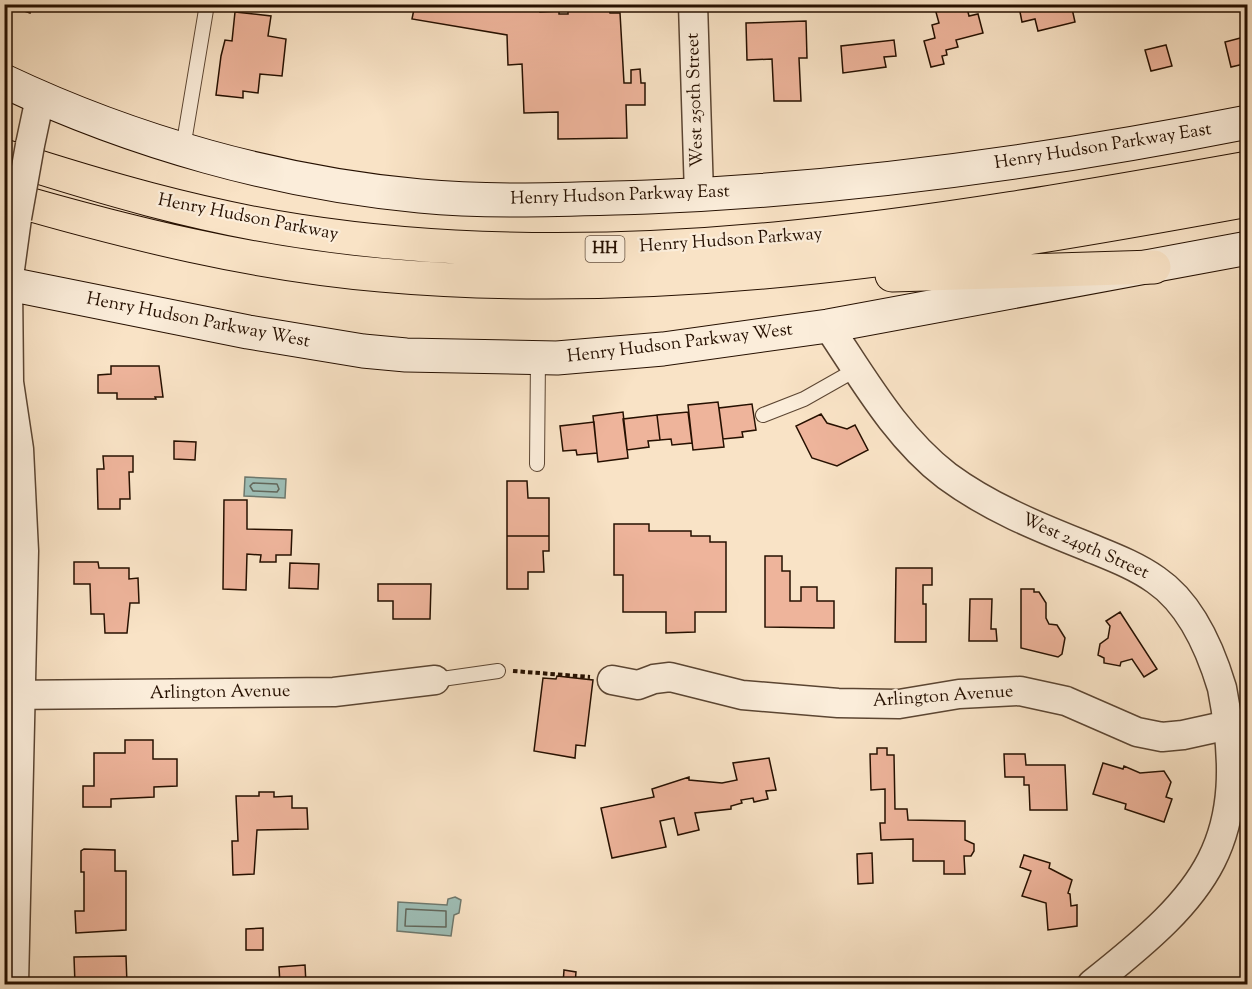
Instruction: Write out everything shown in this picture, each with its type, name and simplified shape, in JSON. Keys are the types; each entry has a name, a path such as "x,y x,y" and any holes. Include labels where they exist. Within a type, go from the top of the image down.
{"highway":[{"name":"Henry Hudson Parkway","path":"17,150 139,196 297,231 384,242 504,250 663,248 831,234 1072,199 1248,166"},
{"name":"Henry Hudson Parkway","path":"11,207 211,250 300,265 380,275 480,282 599,283 740,274 854,262 1092,229 1248,200"},
{"path":"599,283 1155,267"}],"main road":[{"name":"Henry Hudson Parkway East","path":"4,81 40,98 106,123 183,148 293,176 419,196 501,200 699,195 812,187 1101,150 1248,122"},
{"name":"Henry Hudson Parkway West","path":"6,284 248,333 351,350 406,355 538,358 663,349 828,326 1248,248"}],"street":[{"name":"West 250th Street","path":"693,4 699,195"},
{"path":"14,984 14,695 22,502 19,449 8,410 6,284 17,150 40,98"},
{"name":"West 249th Street","path":"828,326 856,369 903,432 947,476 1000,509 1118,560 1159,582 1186,610 1199,630 1221,682 1239,735 1239,801 1234,828 1214,872 1198,892 1092,984"},
{"name":"Arlington Avenue","path":"612,680 638,685 654,678 670,677 742,695 848,703 898,704 959,694 1020,691 1066,701 1137,732 1162,737 1239,735"},
{"name":"Arlington Avenue","path":"14,695 334,692 435,680"}],"lane":[{"path":"183,148 207,4"},
{"path":"537,464 538,358"},
{"path":"763,414 804,399 856,369"},
{"path":"435,680 498,671"}],"path":[{"path":"498,671 531,671 612,680"}],"water":[{"path":"245,477 286,479 285,498 244,496"},
{"path":"455,897 461,900 459,913 454,915 451,936 397,931 398,902 447,905 448,899"}],"building":[{"path":"4,4 32,4 30,13"},
{"path":"415,4 539,4 540,12 559,11 559,14 568,14 568,8 609,7 610,13 620,13 624,83 631,83 631,70 640,69 641,83 645,83 645,105 626,105 627,138 558,139 558,112 524,113 522,64 508,65 507,35 412,19"},
{"path":"966,4 969,16 978,14 983,33 956,40 958,47 946,50 947,55 942,56 944,64 931,67 924,41 935,38 932,25 939,23 934,5"},
{"path":"1028,4 1071,4 1075,22 1038,31 1035,19 1022,22 1019,7"},
{"path":"235,12 271,16 268,36 286,39 282,76 260,74 258,93 243,91 243,98 216,95 221,56 225,40 232,41"},
{"path":"806,21 807,58 799,58 801,101 774,101 772,59 747,60 746,23"},
{"path":"1248,36 1248,63 1231,67 1225,42"},
{"path":"894,40 896,56 884,57 886,67 843,73 841,46"},
{"path":"1166,45 1172,66 1151,71 1145,50"},
{"path":"111,366 159,366 163,397 117,399 117,393 98,393 98,375 111,374"},
{"path":"718,402 724,447 693,450 688,405"},
{"path":"752,404 756,430 742,432 743,437 723,439 719,408"},
{"path":"623,412 628,458 598,462 593,416"},
{"path":"688,412 692,443 672,445 671,439 660,440 657,415"},
{"path":"821,414 827,423 847,429 855,425 868,450 837,466 812,458 796,426"},
{"path":"657,415 660,440 648,441 649,447 627,450 623,419"},
{"path":"594,422 597,453 577,455 576,450 563,451 560,426"},
{"path":"174,441 196,442 195,460 174,459"},
{"path":"103,456 133,456 133,472 129,472 130,499 120,499 120,509 98,509 97,469 104,469"},
{"path":"507,481 527,481 528,498 549,498 549,536 507,536"},
{"path":"224,500 247,500 247,529 292,530 291,555 276,555 276,562 260,562 261,555 247,554 246,590 223,589"},
{"path":"614,524 649,524 649,531 691,531 691,536 710,536 710,542 726,542 726,612 695,612 695,632 666,633 666,612 623,612 623,575 614,575"},
{"path":"507,536 549,536 549,551 543,551 544,572 528,572 528,589 507,589"},
{"path":"765,556 782,556 782,571 790,571 790,601 801,601 801,587 817,587 817,601 834,601 834,628 765,627"},
{"path":"74,562 98,562 99,568 129,568 129,579 138,578 139,603 130,603 127,633 105,633 104,614 91,614 90,584 74,584"},
{"path":"290,563 319,564 318,589 289,588"},
{"path":"896,568 932,568 932,585 923,585 923,604 926,604 926,642 895,642"},
{"path":"378,584 431,584 430,619 393,619 393,601 378,601"},
{"path":"1021,589 1034,589 1034,592 1039,592 1046,603 1046,618 1049,624 1057,625 1065,638 1062,654 1058,657 1021,648"},
{"path":"970,599 992,599 991,629 996,629 997,641 969,641"},
{"path":"1120,612 1157,669 1144,677 1132,659 1121,662 1120,666 1104,663 1104,658 1098,655 1100,644 1108,638 1110,626 1106,621"},
{"path":"557,676 593,680 585,746 576,745 575,758 534,751 543,678 556,679"},
{"path":"125,740 153,740 153,759 177,759 177,786 154,787 154,797 111,799 111,807 83,807 83,786 94,786 94,753 125,753"},
{"path":"877,748 887,748 887,755 894,755 895,809 907,809 908,820 965,821 965,840 974,844 974,851 971,856 964,856 965,874 944,874 944,861 913,861 913,839 881,840 880,823 885,823 885,789 871,790 870,754 877,754"},
{"path":"1004,754 1025,754 1026,765 1065,765 1067,810 1030,810 1029,785 1024,785 1024,777 1005,777"},
{"path":"769,758 776,790 766,791 768,799 754,802 753,798 741,800 742,803 731,806 731,809 695,813 699,830 678,835 674,818 660,821 666,847 612,858 601,808 654,797 652,789 689,777 689,780 722,783 737,780 733,763"},
{"path":"1103,763 1123,769 1124,766 1140,773 1164,771 1171,782 1166,797 1172,799 1164,822 1125,809 1126,804 1093,794"},
{"path":"259,792 274,792 274,797 292,796 292,808 307,808 308,829 257,830 254,874 233,875 232,841 238,841 236,796 259,796"},
{"path":"84,849 115,850 115,871 126,871 126,930 76,933 75,911 84,911 84,872 81,872 81,851"},
{"path":"872,853 873,883 858,884 857,854"},
{"path":"1024,855 1050,863 1049,868 1072,880 1068,893 1071,906 1077,905 1077,926 1048,930 1046,903 1022,896 1031,871 1020,867"},
{"path":"263,928 263,950 246,950 246,929"},
{"path":"126,956 127,984 75,984 74,957"},
{"path":"305,965 306,984 280,984 279,967"},
{"path":"564,970 576,972 575,984 563,984"}]}
